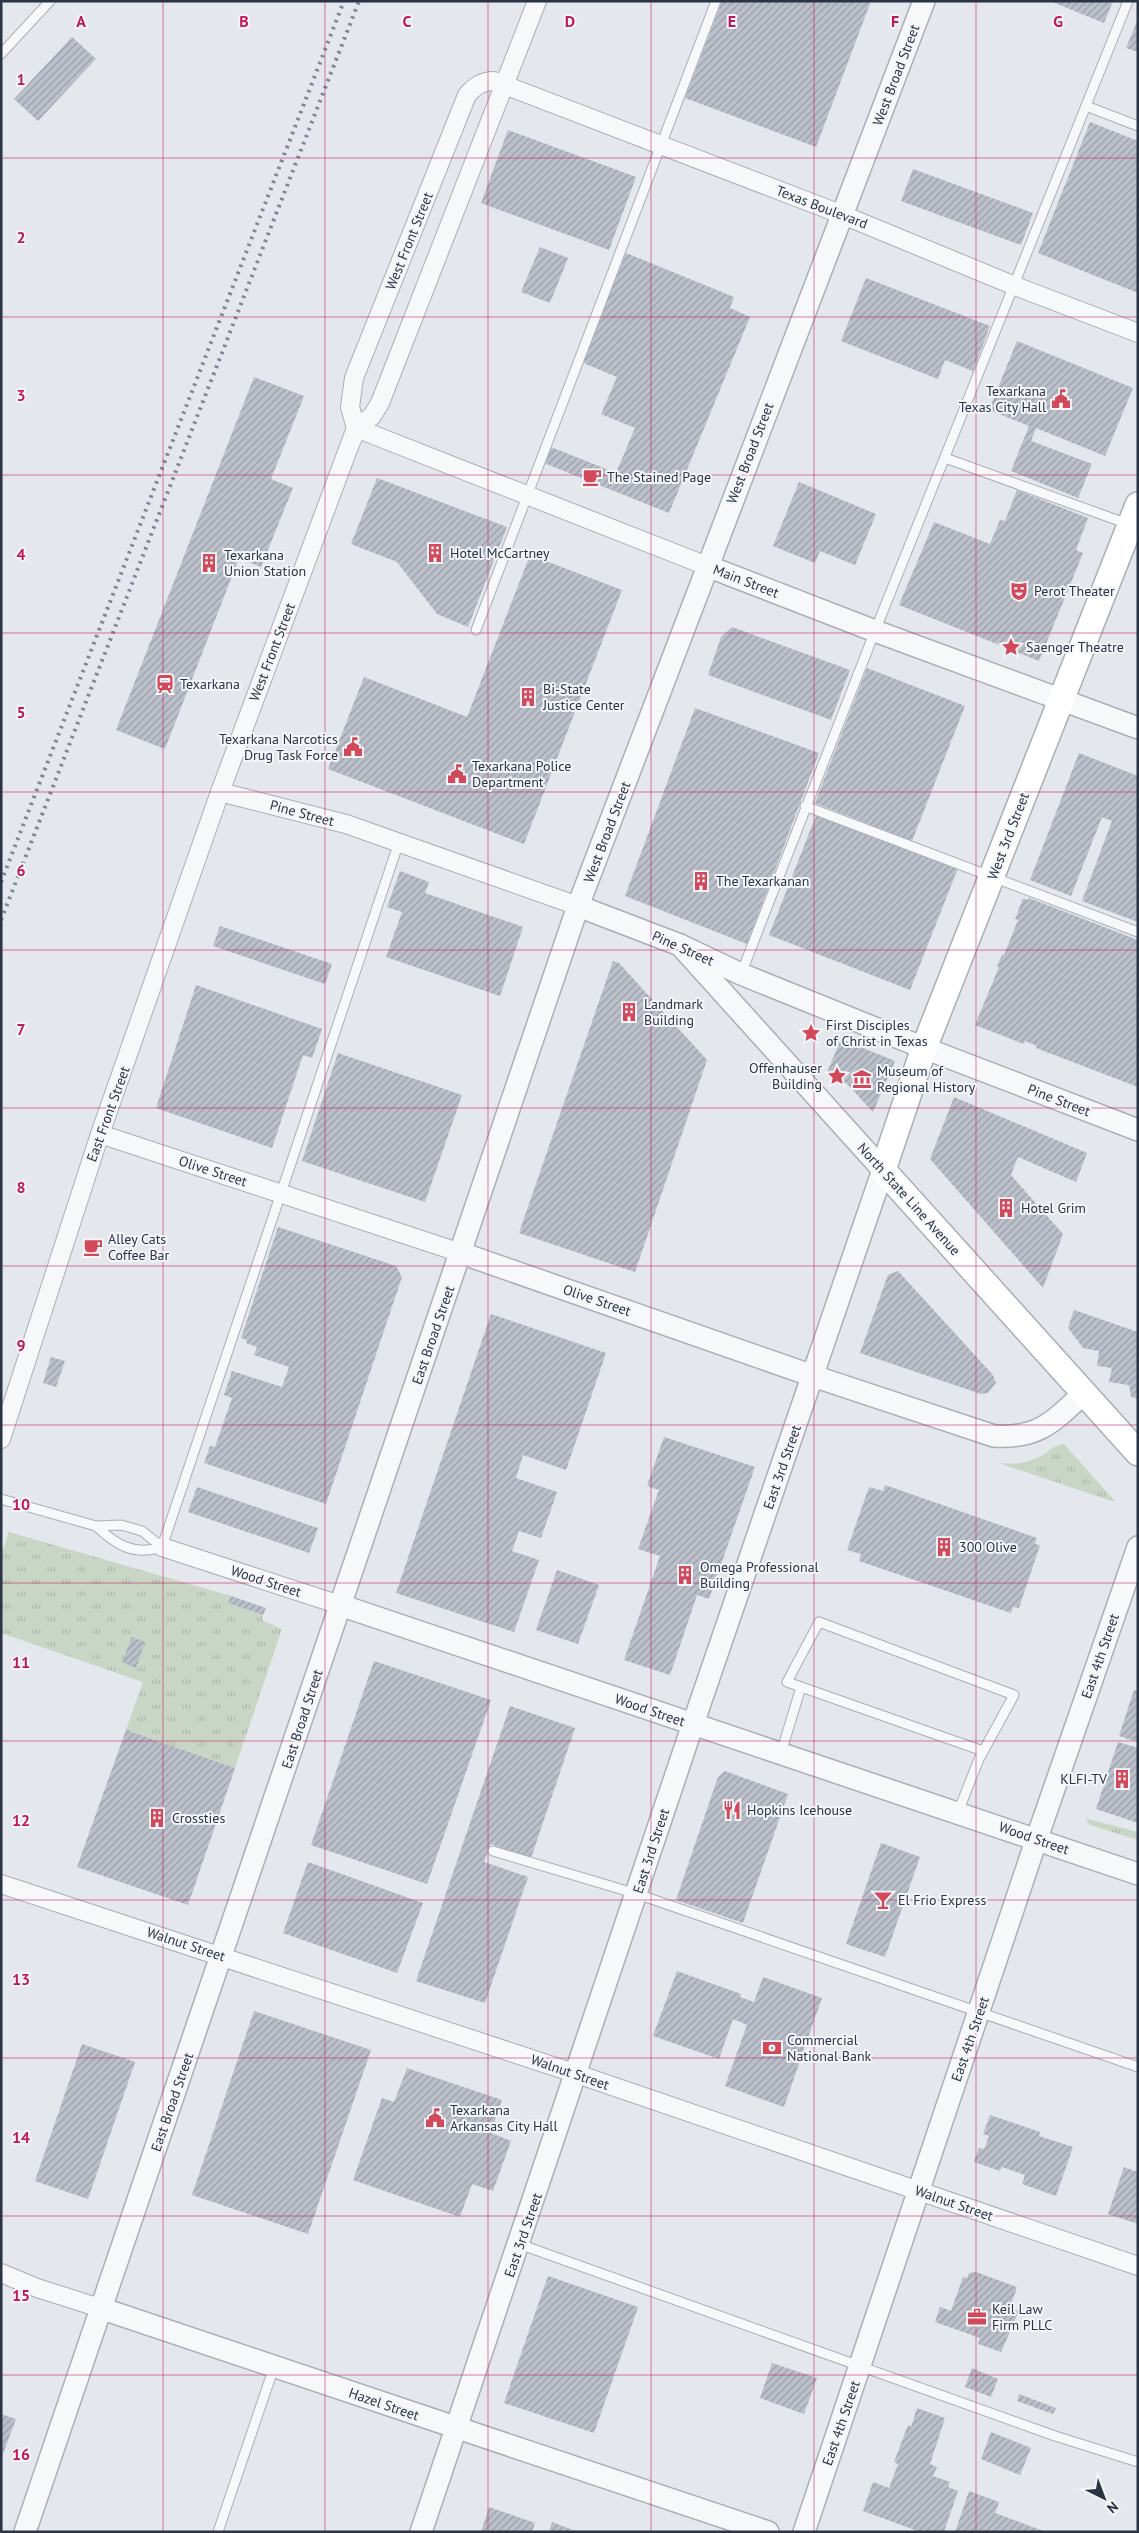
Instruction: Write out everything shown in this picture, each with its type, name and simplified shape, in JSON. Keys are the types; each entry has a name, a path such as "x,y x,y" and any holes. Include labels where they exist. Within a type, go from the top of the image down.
{"main road":[{"name":"West 3rd Street","path":"883,1170 924,1048 1135,519"},
{"name":"North State Line Avenue","path":"883,1170 1138,1453"}],"street":[{"name":"West Front Street","path":"220,792 356,428 372,416 380,403 537,1"},
{"name":"West Broad Street","path":"578,906 924,1"},
{"name":"West Front Street","path":"356,428 350,406 354,378 467,95 473,88 486,81 504,85"},
{"name":"Texas Boulevard","path":"504,85 843,215 1015,286 1138,333"},
{"name":"Main Street","path":"356,428 875,631 1138,728"},
{"name":"Pine Street","path":"220,792 346,824 578,906 680,945 740,974 924,1048 1138,1130"},
{"name":"East Front Street","path":"1,1439 100,1134 138,1033 220,792"},
{"name":"East Broad Street","path":"25,2532 100,2308 223,1956 340,1605 578,906"},
{"name":"North State Line Avenue","path":"680,945 883,1170"},
{"name":"Olive Street","path":"100,1134 461,1253 813,1376 994,1436 1016,1437 1037,1431 1084,1393"},
{"name":"East 3rd Street","path":"422,2532 693,1724 883,1170"},
{"name":"Wood Street","path":"162,1547 1037,1838 1138,1874"},
{"name":"East 4th Street","path":"804,2532 1037,1838 1138,1547"},
{"name":"Walnut Street","path":"1,1884 577,2074 1138,2266"},
{"name":"Hazel Street","path":"1,2272 37,2288 768,2532"}],"lane":[{"path":"1,54 50,1"},
{"path":"476,630 716,1"},
{"path":"740,974 805,806 1128,1"},
{"path":"1086,106 1138,126"},
{"path":"945,458 1135,519"},
{"path":"805,806 1138,932"},
{"path":"162,1547 399,842"},
{"path":"1,1499 96,1526 109,1524 128,1527 142,1532 162,1547"},
{"path":"96,1526 112,1540 133,1551 162,1547"},
{"path":"958,1812 983,1750 1014,1695 820,1622 787,1682 983,1750"},
{"path":"780,1753 801,1687"},
{"path":"493,1851 637,1894 978,2014 1138,2067"},
{"path":"519,2244 1056,2436 1138,2462"},
{"path":"218,2532 274,2367"}],"green space":[{"path":"1064,1444 1115,1502 999,1463 1027,1462 1038,1458 1058,1445"},
{"path":"9,1532 231,1596 228,1603 263,1615 262,1620 282,1629 235,1768 126,1730 143,1682 1,1633 1,1555"},
{"path":"1088,1819 1138,1832 1138,1840 1090,1825 1086,1821"}],"building":[{"path":"722,1 871,1 816,147 685,98"},
{"path":"1050,1 1113,1 1104,23"},
{"path":"1138,19 1138,52 1126,48"},
{"path":"72,37 96,59 38,121 14,99"},
{"path":"1090,122 1138,141 1138,293 1038,253"},
{"path":"508,130 636,177 609,250 481,203"},
{"path":"913,169 1033,213 1021,245 901,201"},
{"path":"540,247 568,258 550,303 521,292"},
{"path":"626,253 734,297 730,308 750,317 669,513 544,463 551,447 616,473 635,428 601,414 617,377 581,362"},
{"path":"866,278 990,326 973,371 945,360 938,379 841,341"},
{"name":"Texarkana Texas City Hall","path":"1017,341 1133,388 1105,456 1036,428 1031,441 1092,464 1078,498 1011,471 1029,426 989,410"},
{"name":"Texarkana Union Station","path":"254,377 304,396 271,479 293,488 261,567 239,558 165,749 116,730"},
{"name":"Hotel McCartney","path":"377,478 507,527 468,627 437,614 397,562 351,544"},
{"path":"799,482 876,514 855,565 820,551 815,563 773,546"},
{"name":"Perot Theater","path":"1017,490 1088,518 1076,550 1083,553 1039,661 899,605 934,522 990,544 1000,520 1005,521"},
{"name":"Bi-State Justice Center","path":"530,555 622,590 524,844 328,769 364,677 467,717"},
{"path":"732,627 850,670 831,720 708,675 721,637"},
{"path":"867,668 965,706 912,841 815,803"},
{"path":"695,708 819,753 747,944 625,896"},
{"path":"1079,753 1138,776 1138,922 1082,901 1112,821 1102,817 1071,896 1030,880"},
{"path":"817,813 958,868 910,990 769,935"},
{"path":"400,871 429,882 425,893 523,927 500,996 386,957 402,912 387,907"},
{"path":"1023,898 1028,900 1029,898 1138,940 1138,1087 1036,1048 1037,1046 1025,1041 1024,1044 975,1025 999,967 997,966 1002,955 1004,955 1018,920 1015,919"},
{"path":"220,926 332,964 325,984 213,946"},
{"path":"613,961 619,963 707,1060 635,1272 519,1233"},
{"path":"196,985 322,1029 312,1058 303,1055 272,1148 156,1108"},
{"name":"Museum of Regional History","path":"841,1039 895,1061 873,1112 846,1083 826,1075"},
{"path":"338,1053 462,1095 425,1202 302,1161"},
{"name":"Hotel Grim","path":"954,1097 1087,1153 1076,1182 1018,1157 1011,1175 1063,1234 1043,1288 930,1159"},
{"path":"278,1227 396,1266 402,1277 326,1504 204,1463 210,1446 215,1447 232,1398 224,1395 232,1371 282,1387 289,1367 254,1355 257,1347 246,1343 247,1340 241,1338"},
{"path":"898,1271 993,1375 996,1383 988,1393 981,1394 860,1353 888,1275"},
{"path":"1074,1310 1138,1332 1138,1399 1131,1397 1129,1385 1109,1382 1112,1368 1097,1366 1099,1351 1083,1348 1068,1328"},
{"path":"491,1314 606,1353 566,1470 523,1455 516,1478 557,1492 541,1538 519,1531 512,1551 539,1560 514,1632 396,1593"},
{"path":"51,1357 65,1361 56,1387 43,1383"},
{"name":"Omega Professional Building","path":"664,1437 755,1467 709,1599 697,1595 670,1675 624,1660 660,1556 638,1549 659,1490 647,1486"},
{"name":"300 Olive","path":"885,1485 1037,1538 1035,1544 1040,1545 1019,1608 1013,1607 1011,1613 859,1561 861,1554 847,1550 869,1487 883,1491"},
{"path":"197,1487 318,1528 309,1553 188,1512"},
{"path":"557,1570 599,1585 578,1644 536,1630"},
{"path":"231,1596 266,1608 263,1615 228,1603"},
{"path":"132,1637 145,1642 136,1668 122,1662"},
{"path":"374,1661 491,1700 427,1884 311,1845"},
{"name":"KLFI-TV","path":"1134,1690 1138,1691 1138,1742 1119,1736"},
{"path":"510,1706 575,1728 531,1858 491,1844 484,1862 528,1877 485,2003 416,1981"},
{"name":"Crossties","path":"126,1730 235,1768 188,1905 77,1867"},
{"name":"KLFI-TV","path":"1118,1742 1138,1748 1138,1823 1096,1809"},
{"path":"725,1771 788,1794 743,1923 676,1900 718,1777"},
{"name":"El Frio Express","path":"881,1843 920,1857 885,1957 846,1944"},
{"path":"308,1862 423,1903 397,1973 283,1933"},
{"name":"Commercial National Bank","path":"677,1971 741,1994 740,1997 754,2002 763,1977 822,1998 784,2107 725,2086 747,2025 733,2019 719,2059 653,2036"},
{"path":"254,2011 371,2050 308,2234 192,2195"},
{"path":"82,2044 135,2062 88,2199 35,2181"},
{"name":"Texarkana Arkansas City Hall","path":"407,2068 502,2100 491,2133 511,2141 493,2191 472,2184 460,2217 353,2180 382,2098 394,2102"},
{"path":"990,2115 1040,2132 1039,2136 1073,2147 1056,2196 1022,2184 1025,2175 1002,2167 1000,2171 974,2162 979,2148 984,2149 989,2136 983,2134"},
{"path":"1124,2167 1138,2172 1138,2224 1108,2214"},
{"name":"Keil Law Firm PLLC","path":"976,2272 1017,2287 1010,2308 1019,2311 1001,2352 978,2344 980,2338 935,2322 940,2307 951,2311 963,2277 967,2278 969,2273"},
{"path":"548,2276 638,2307 594,2433 504,2403"},
{"path":"772,2363 817,2378 804,2414 760,2398"},
{"path":"972,2368 998,2379 991,2397 965,2387"},
{"path":"1019,2394 1056,2408 1053,2414 1017,2401"},
{"path":"917,2408 945,2418 930,2464 937,2467 933,2476 950,2482 948,2487 958,2491 944,2532 914,2532 915,2530 863,2511 873,2482 889,2488 898,2464 894,2462 908,2425 911,2427"},
{"path":"1,2414 16,2419 1,2459"},
{"path":"991,2432 1031,2448 1020,2475 981,2459"},
{"path":"969,2491 999,2502 995,2513 1046,2532 955,2532"},
{"path":"489,2507 535,2523 532,2532 481,2532"},
{"path":"552,2522 578,2532 549,2532"}],"railway":[{"path":"1,882 344,1"},
{"path":"1,920 359,1"}],"place":[{"name":"Texarkana Texas City Hall","path":"1061,399"},
{"name":"The Stained Page","path":"592,477"},
{"name":"Hotel McCartney","path":"435,553"},
{"name":"Texarkana Union Station","path":"209,563"},
{"name":"Perot Theater","path":"1019,591"},
{"name":"Saenger Theatre","path":"1011,647"},
{"name":"Texarkana","path":"165,684"},
{"name":"Bi-State Justice Center","path":"528,697"},
{"name":"Texarkana Narcotics Drug Task Force","path":"353,747"},
{"name":"Texarkana Police Department","path":"457,774"},
{"name":"The Texarkanan","path":"701,881"},
{"name":"Landmark Building","path":"629,1012"},
{"name":"First Disciples of Christ in Texas","path":"811,1033"},
{"name":"Offenhauser Building","path":"837,1076"},
{"name":"Museum of Regional History","path":"862,1079"},
{"name":"Hotel Grim","path":"1006,1208"},
{"name":"Alley Cats Coffee Bar","path":"93,1247"},
{"name":"300 Olive","path":"944,1547"},
{"name":"Omega Professional Building","path":"685,1575"},
{"name":"KLFI-TV","path":"1122,1779"},
{"name":"Hopkins Icehouse","path":"732,1810"},
{"name":"Crossties","path":"157,1818"},
{"name":"El Frio Express","path":"883,1900"},
{"name":"Commercial National Bank","path":"772,2048"},
{"name":"Texarkana Arkansas City Hall","path":"435,2118"},
{"name":"Keil Law Firm PLLC","path":"977,2317"}]}
